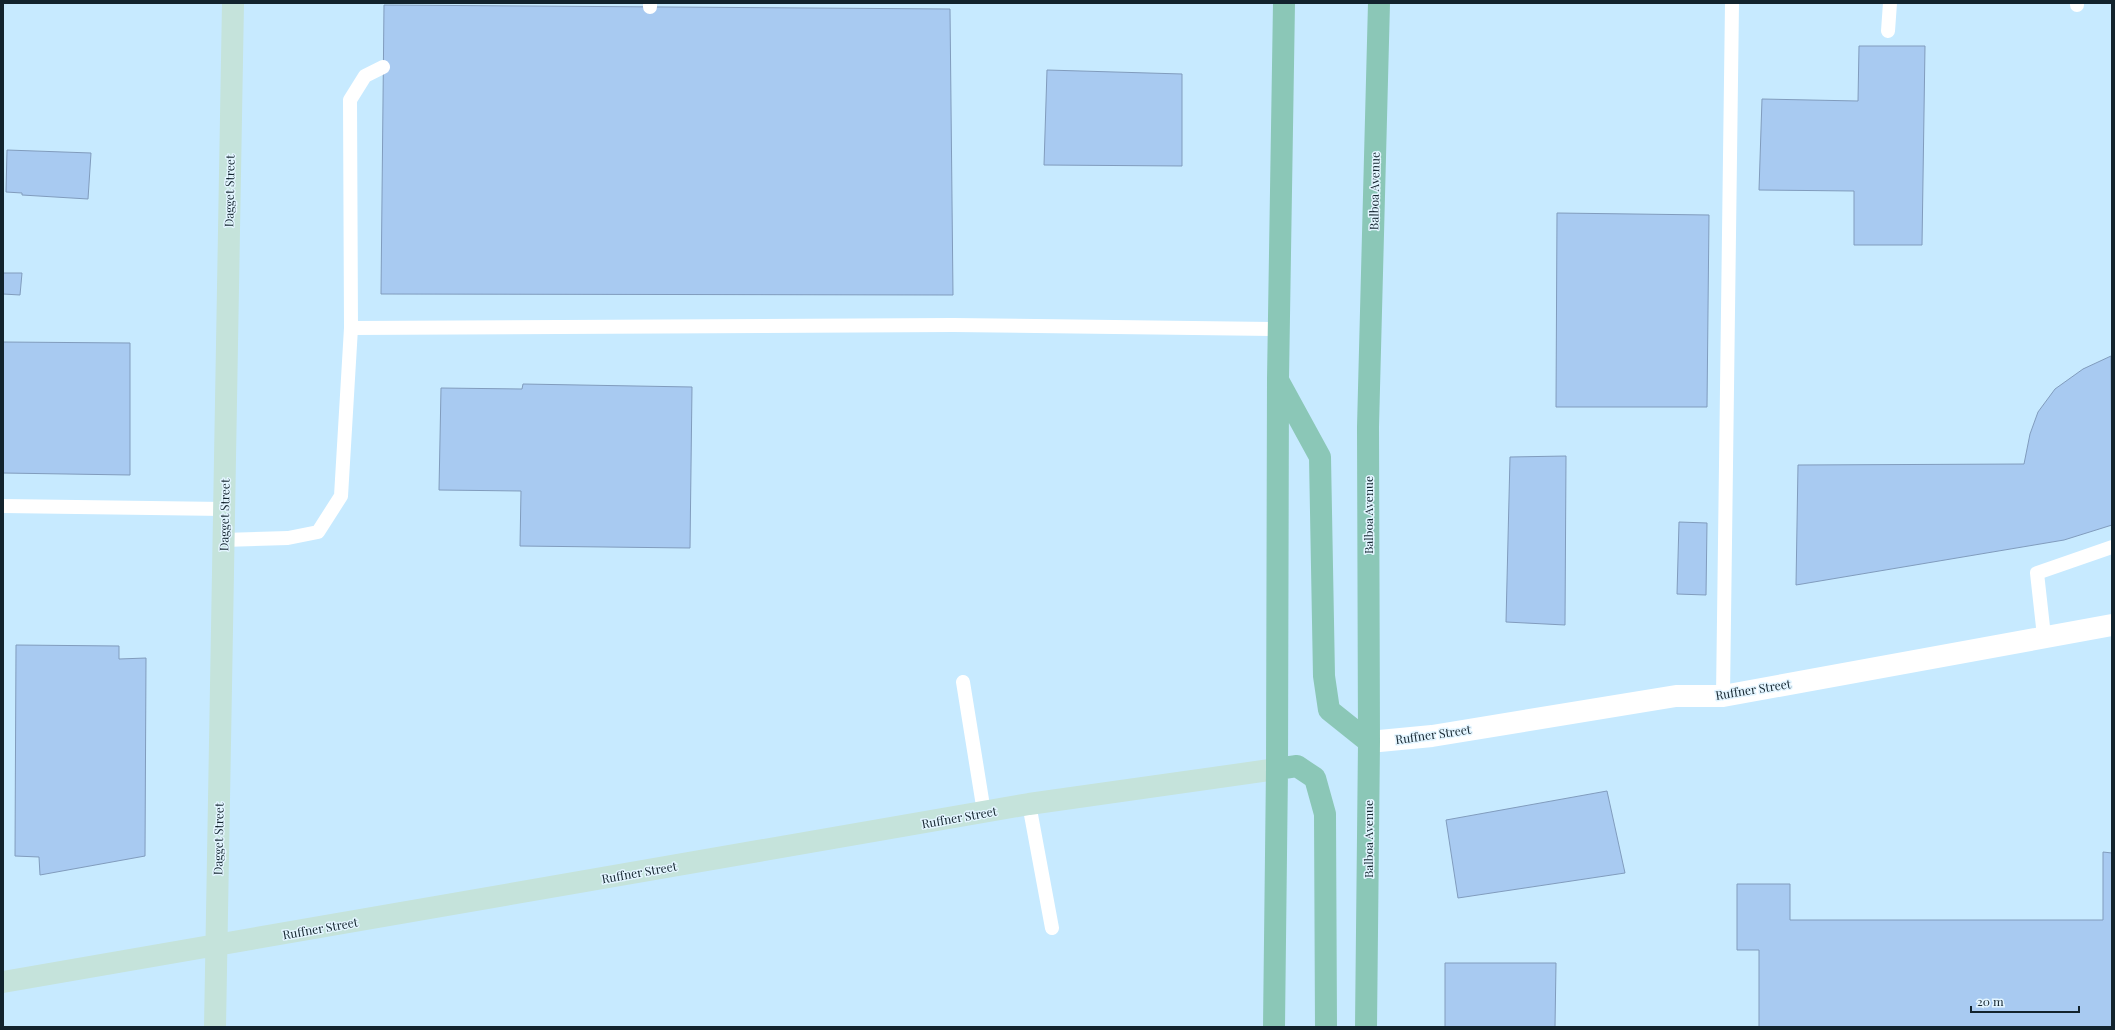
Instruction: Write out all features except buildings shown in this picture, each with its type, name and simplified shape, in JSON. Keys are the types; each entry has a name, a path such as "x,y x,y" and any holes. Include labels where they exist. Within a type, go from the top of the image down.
{"main road":[{"path":"1274,1027 1277,769 1278,379 1284,3"},
{"name":"Balboa Avenue","path":"1366,1027 1369,742 1368,427 1379,3"},
{"path":"1278,379 1320,457 1324,676 1329,710 1369,742"},
{"path":"1277,769 1297,766 1315,778 1325,814 1326,1027"}],"street":[{"name":"Dagget Street","path":"215,1027 233,3"},
{"name":"Ruffner Street","path":"1369,742 1432,736 1676,696 1723,696 2044,636 2112,625"},
{"name":"Ruffner Street","path":"3,982 1029,804 1277,769"}],"lane":[{"path":"1723,696 1732,3"},
{"path":"1888,31 1890,3"},
{"path":"223,540 288,538 318,532 341,496 351,328 350,100 365,76 383,67"},
{"path":"351,328 953,325 1279,329"},
{"path":"3,506 224,509"},
{"path":"2044,636 2037,573 2112,547"},
{"path":"963,682 984,812"},
{"path":"1029,804 1052,928"}]}
